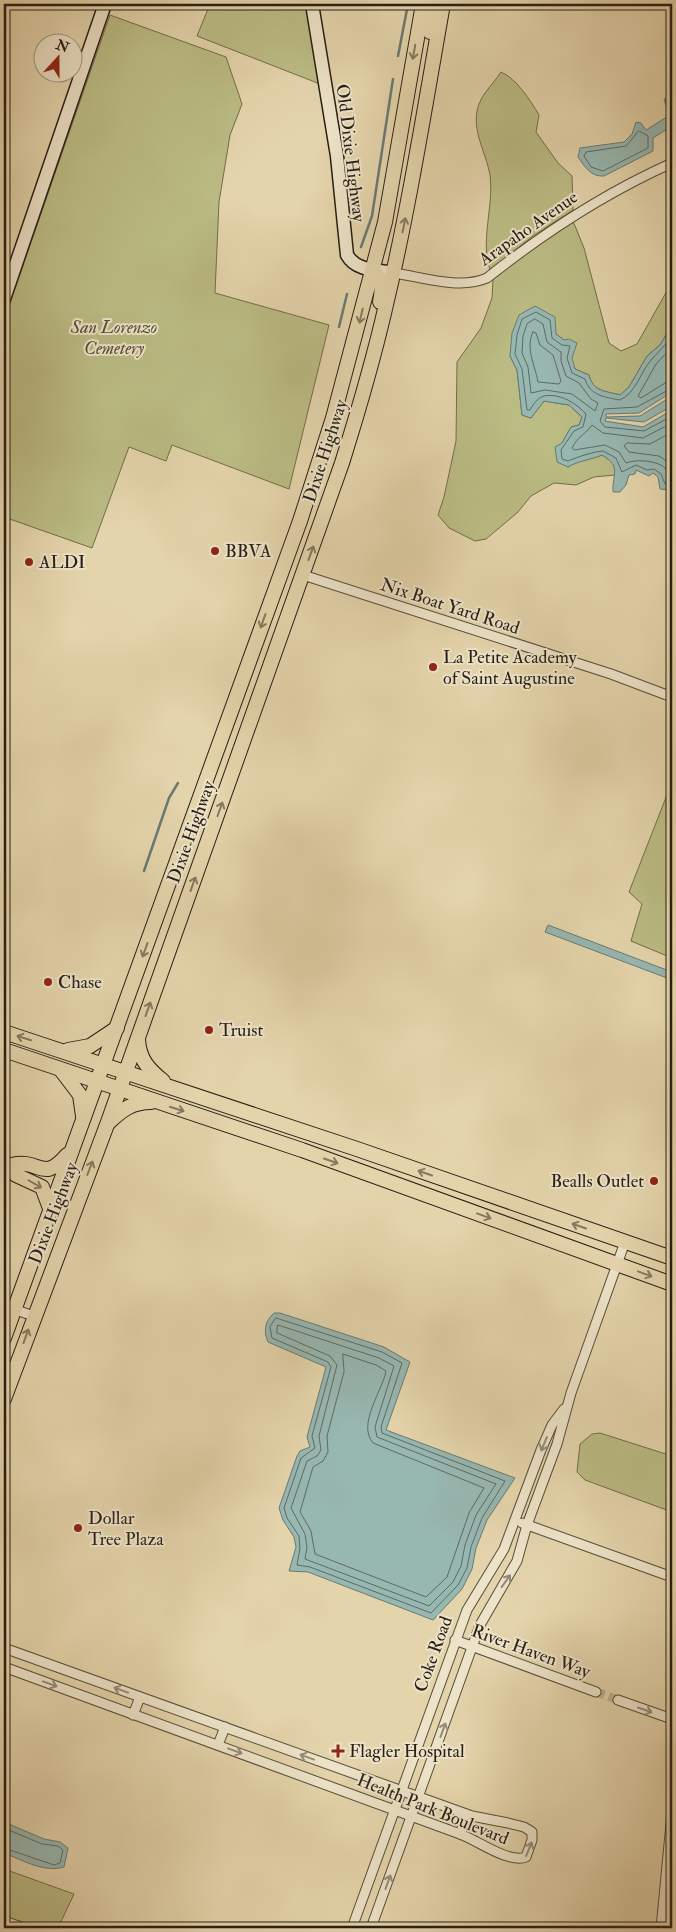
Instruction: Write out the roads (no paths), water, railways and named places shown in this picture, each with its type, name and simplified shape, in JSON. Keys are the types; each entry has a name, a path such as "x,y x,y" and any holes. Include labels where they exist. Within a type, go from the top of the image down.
{"main road":[{"path":"4,299 105,4"},
{"name":"Old Dixie Highway","path":"312,4 337,156 345,246 351,262 358,267 394,273"},
{"name":"Dixie Highway","path":"4,1338 71,1149 98,1082 325,445 348,365 386,214 423,4"},
{"path":"432,65 430,37 433,4"},
{"path":"426,104 443,4"},
{"path":"426,104 436,83 450,4"},
{"name":"Dixie Highway","path":"4,1398 33,1316 120,1089 321,524 357,414 394,273 426,104"},
{"path":"321,524 320,512 360,383 380,305 382,286 379,276 372,269"},
{"path":"303,575 296,563 296,551 321,472 325,445"},
{"path":"274,589 286,574 293,572 303,575"},
{"path":"247,732 245,718 292,586 286,574"},
{"path":"59,1049 80,1049 90,1046 117,1028"},
{"path":"4,1032 357,1149 672,1258"},
{"path":"138,1036 141,1057 146,1066 172,1087"},
{"path":"4,1050 153,1102 302,1150 672,1284"},
{"path":"60,1070 80,1095 83,1121"},
{"path":"108,1122 121,1110 133,1104 153,1102"},
{"path":"302,1150 311,1141 337,1149 357,1149"},
{"path":"50,1210 42,1187 16,1175 12,1165 23,1163 42,1169 51,1169 57,1166 71,1149"}],"street":[{"name":"Arapaho Avenue","path":"394,273 454,282 480,281 487,278 535,240 586,208 672,163"},
{"name":"Nix Boat Yard Road","path":"303,575 611,674 672,697"},
{"name":"Coke Road","path":"371,1928 472,1647 488,1609 512,1573 527,1525 557,1444 568,1402 625,1242"},
{"path":"14,1309 33,1316"},
{"name":"Coke Road","path":"352,1928 455,1640 474,1597 504,1549 552,1425 568,1402"},
{"path":"514,1520 672,1577"},
{"name":"River Haven Way","path":"455,1640 596,1692"},
{"name":"Health Park Boulevard","path":"4,1648 467,1815 524,1827 532,1832 532,1840 526,1857 520,1859 506,1856 460,1834 394,1809 4,1667"},
{"path":"82,1695 88,1678"},
{"path":"133,1715 140,1697"},
{"path":"618,1700 672,1719"},
{"path":"218,1745 225,1727"},
{"path":"661,1928 672,1813"},
{"path":"460,1834 467,1815"},
{"path":"4,1921 24,1928"}],"water":[{"path":"670,92 672,93 672,126 653,138 653,151 604,176 595,175 586,168 578,157 580,148 624,142 632,134 636,122 641,123 646,130 670,115 664,100"},
{"path":"535,306 555,317 556,334 564,340 569,339 577,343 572,358 575,369 589,375 597,388 620,395 629,387 647,356 660,345 672,325 672,392 639,413 606,414 606,417 640,416 672,396 672,406 644,422 606,418 605,421 643,427 672,410 672,490 660,489 658,477 653,473 649,476 636,470 635,474 629,475 626,485 620,492 613,492 614,467 602,455 568,467 557,462 555,447 562,443 571,427 579,425 582,417 569,405 544,401 531,418 522,415 517,370 510,356 512,333 519,315"},
{"path":"548,925 672,972 672,983 667,978 545,932"},
{"path":"274,1313 280,1313 384,1347 410,1362 386,1430 515,1478 487,1520 476,1548 472,1569 462,1589 433,1620 308,1572 289,1571 296,1547 294,1537 283,1520 279,1508 297,1456 300,1451 310,1447 307,1437 326,1367 268,1342 266,1326"},
{"path":"4,1822 44,1839 60,1842 68,1848 64,1867 41,1867 4,1853"}],"waterway":[{"path":"398,56 408,4"},
{"path":"361,247 372,216 393,79"},
{"path":"339,327 347,294"},
{"path":"144,871 169,798 178,783"}],"tunnel":[{"path":"596,1692 618,1700"}],"place":[{"name":"BBVA","path":"215,551"},
{"name":"ALDI","path":"29,562"},
{"name":"La Petite Academy of Saint Augustine","path":"433,667"},
{"name":"Chase","path":"48,982"},
{"name":"Truist","path":"209,1030"},
{"name":"Bealls Outlet","path":"654,1181"},
{"name":"Dollar Tree Plaza","path":"78,1528"},
{"name":"Flagler Hospital","path":"338,1751"}],"park label":[{"name":"San Lorenzo Cemetery","path":"114,337"}]}
